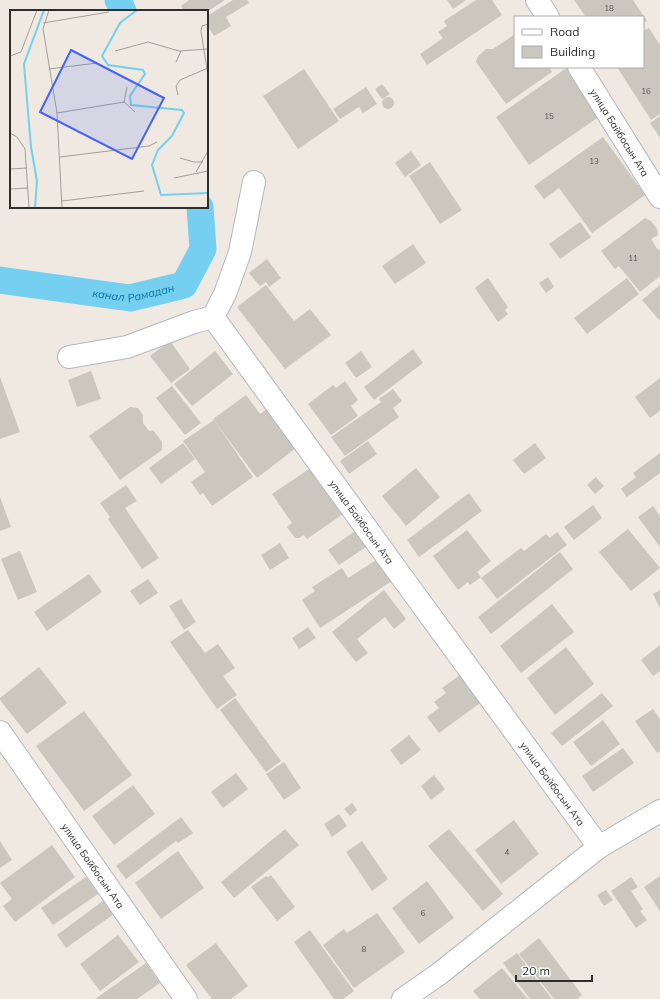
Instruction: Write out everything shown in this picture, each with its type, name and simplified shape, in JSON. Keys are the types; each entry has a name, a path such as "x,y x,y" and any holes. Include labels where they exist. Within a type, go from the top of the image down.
{"street":[{"path":"537,0 547,16"},
{"name":"улица Байбосын Ата","path":"581,68 660,198"},
{"path":"69,357 127,347 213,316 225,294 240,252 254,182"},
{"name":"улица Байбосын Ата","path":"213,316 408,587 599,847"},
{"name":"улица Байбосын Ата","path":"0,732 186,999"},
{"path":"403,999 439,974 599,847 660,811"}],"building":[{"path":"189,0 225,0 208,11 208,10 183,10 181,6"},
{"path":"233,0 247,0 249,3 226,17 231,26 214,36 208,27 208,15"},
{"path":"447,0 466,0 453,9"},
{"path":"476,0 492,0 502,15 427,65 420,54 443,38 438,32 447,26 444,21"},
{"path":"574,0 633,0 644,16 585,16"},
{"path":"649,28 660,45 660,114 651,120 618,68 644,68 644,30"},
{"path":"514,35 514,68 550,68 552,72 506,104 476,62 478,56 486,49 493,49"},
{"path":"567,68 571,68 603,114 529,165 496,117"},
{"path":"304,69 339,121 298,149 263,96"},
{"path":"382,84 390,94 382,99 375,89"},
{"path":"366,87 377,104 363,113 359,107 340,119 333,109"},
{"path":"386,97 390,97 394,103 390,109 386,109 382,105 382,101"},
{"path":"660,116 660,138 650,123"},
{"path":"603,137 645,195 592,233 559,188 544,199 534,186"},
{"path":"411,151 421,165 405,177 395,163"},
{"path":"430,162 462,210 440,224 409,176"},
{"path":"645,218 651,221 657,229 658,235 651,239 658,250 660,249 660,276 640,292 619,266 615,269 601,251"},
{"path":"580,222 591,237 560,259 549,244"},
{"path":"413,244 426,263 395,284 382,266"},
{"path":"267,259 281,278 269,287 266,282 260,286 249,273"},
{"path":"548,277 554,287 546,293 539,283"},
{"path":"488,278 508,307 505,310 508,314 498,322 475,288"},
{"path":"627,278 639,294 587,334 574,318"},
{"path":"266,285 294,321 310,309 331,335 285,369 237,307"},
{"path":"660,285 660,321 642,300"},
{"path":"170,341 190,369 171,383 150,356"},
{"path":"413,349 423,363 374,400 364,387"},
{"path":"215,351 233,374 192,406 174,384"},
{"path":"361,351 372,367 356,378 345,363"},
{"path":"91,371 101,399 77,407 68,380"},
{"path":"0,377 20,432 0,439"},
{"path":"660,378 660,411 650,418 635,397"},
{"path":"345,381 358,400 351,406 358,416 331,435 308,404 333,385 336,388"},
{"path":"172,386 201,423 185,435 156,398"},
{"path":"393,389 402,401 393,408 399,417 345,456 331,437 381,402 379,399"},
{"path":"246,395 260,414 267,409 296,448 257,478 213,419"},
{"path":"130,407 138,408 143,415 143,423 149,431 153,430 162,442 162,450 120,480 89,436"},
{"path":"214,420 253,477 212,506 203,493 200,495 191,482 205,472 183,441"},
{"path":"368,441 377,454 349,474 340,461"},
{"path":"183,443 195,459 161,484 149,468"},
{"path":"535,443 546,458 524,474 513,460"},
{"path":"660,453 660,473 627,497 621,489 636,477 633,473"},
{"path":"312,467 343,514 307,539 304,535 299,538 295,538 287,527 292,523 272,494"},
{"path":"416,468 440,497 406,526 382,496"},
{"path":"596,477 604,486 595,494 587,485"},
{"path":"126,485 137,501 125,508 159,558 142,569 108,519 110,517 100,503"},
{"path":"469,493 482,511 419,557 407,540"},
{"path":"0,497 11,527 0,531"},
{"path":"593,505 602,518 574,540 564,527"},
{"path":"653,506 660,516 660,547 638,517"},
{"path":"358,529 369,545 339,565 328,550"},
{"path":"628,529 660,568 631,591 599,552"},
{"path":"467,530 491,561 477,572 481,577 470,585 468,582 458,590 433,556"},
{"path":"557,532 567,545 497,599 481,578 521,548 524,551 546,534 550,538"},
{"path":"280,543 289,558 270,570 261,555"},
{"path":"20,551 37,592 18,600 1,559"},
{"path":"560,552 573,569 491,634 478,617"},
{"path":"381,557 395,579 320,628 302,600 315,591 312,587 342,568 348,578"},
{"path":"89,574 102,592 47,631 34,612"},
{"path":"148,579 158,593 140,605 130,591"},
{"path":"384,590 406,619 394,629 385,617 357,639 368,653 356,662 332,632"},
{"path":"660,590 660,608 653,594"},
{"path":"181,599 196,622 184,630 169,606"},
{"path":"552,604 574,632 521,673 500,646"},
{"path":"308,627 316,638 299,649 292,638"},
{"path":"188,630 205,653 218,644 235,668 223,676 237,695 217,709 170,642"},
{"path":"660,645 660,671 653,676 641,660"},
{"path":"566,647 594,684 555,715 527,678"},
{"path":"39,667 67,703 27,734 0,700 0,698"},
{"path":"460,675 483,701 439,733 427,717 439,708 434,702 446,693 442,688"},
{"path":"602,693 613,706 562,746 551,733"},
{"path":"235,698 281,761 266,772 220,710"},
{"path":"653,709 660,719 660,751 657,753 635,721"},
{"path":"84,711 132,775 84,811 36,746"},
{"path":"603,720 620,744 591,766 573,742"},
{"path":"409,735 421,750 401,765 390,750"},
{"path":"623,748 634,763 593,792 582,776"},
{"path":"284,762 301,788 284,800 266,774"},
{"path":"236,773 248,789 223,808 211,792"},
{"path":"434,775 445,789 431,800 421,786"},
{"path":"133,785 155,814 114,845 92,816"},
{"path":"352,803 357,810 350,816 344,809"},
{"path":"339,814 347,826 332,837 324,824"},
{"path":"181,817 193,833 178,843 176,841 126,879 116,866"},
{"path":"514,820 539,854 501,884 475,850"},
{"path":"285,829 299,845 234,898 221,882"},
{"path":"449,829 503,894 483,911 428,846"},
{"path":"0,841 12,860 0,868"},
{"path":"362,841 388,879 372,891 346,852"},
{"path":"52,845 75,877 15,922 3,906 12,899 0,883"},
{"path":"178,851 204,888 161,919 135,883"},
{"path":"271,875 295,907 277,921 251,887 266,876 268,877"},
{"path":"660,876 660,911 644,887"},
{"path":"86,877 98,894 53,925 41,908"},
{"path":"631,877 638,887 631,891 643,909 640,911 647,920 636,928 611,891"},
{"path":"427,881 454,918 419,944 392,908"},
{"path":"606,890 613,900 604,906 597,895"},
{"path":"104,900 114,914 66,948 57,935"},
{"path":"377,913 405,952 354,988 323,945 344,929 347,933"},
{"path":"310,930 354,991 343,999 334,999 294,942"},
{"path":"118,935 139,962 100,991 80,964"},
{"path":"539,938 582,995 577,999 554,999 519,954"},
{"path":"216,943 248,986 231,999 212,999 186,965"},
{"path":"517,953 552,999 530,999 503,963"},
{"path":"146,963 160,983 137,999 95,999"},
{"path":"502,968 528,999 480,999 473,991"}],"waterway":[{"name":"канал Рамадан","path":"118,0 123,10"},
{"name":"канал Рамадан","path":"0,280 130,298 184,285 203,249 200,208"}]}
